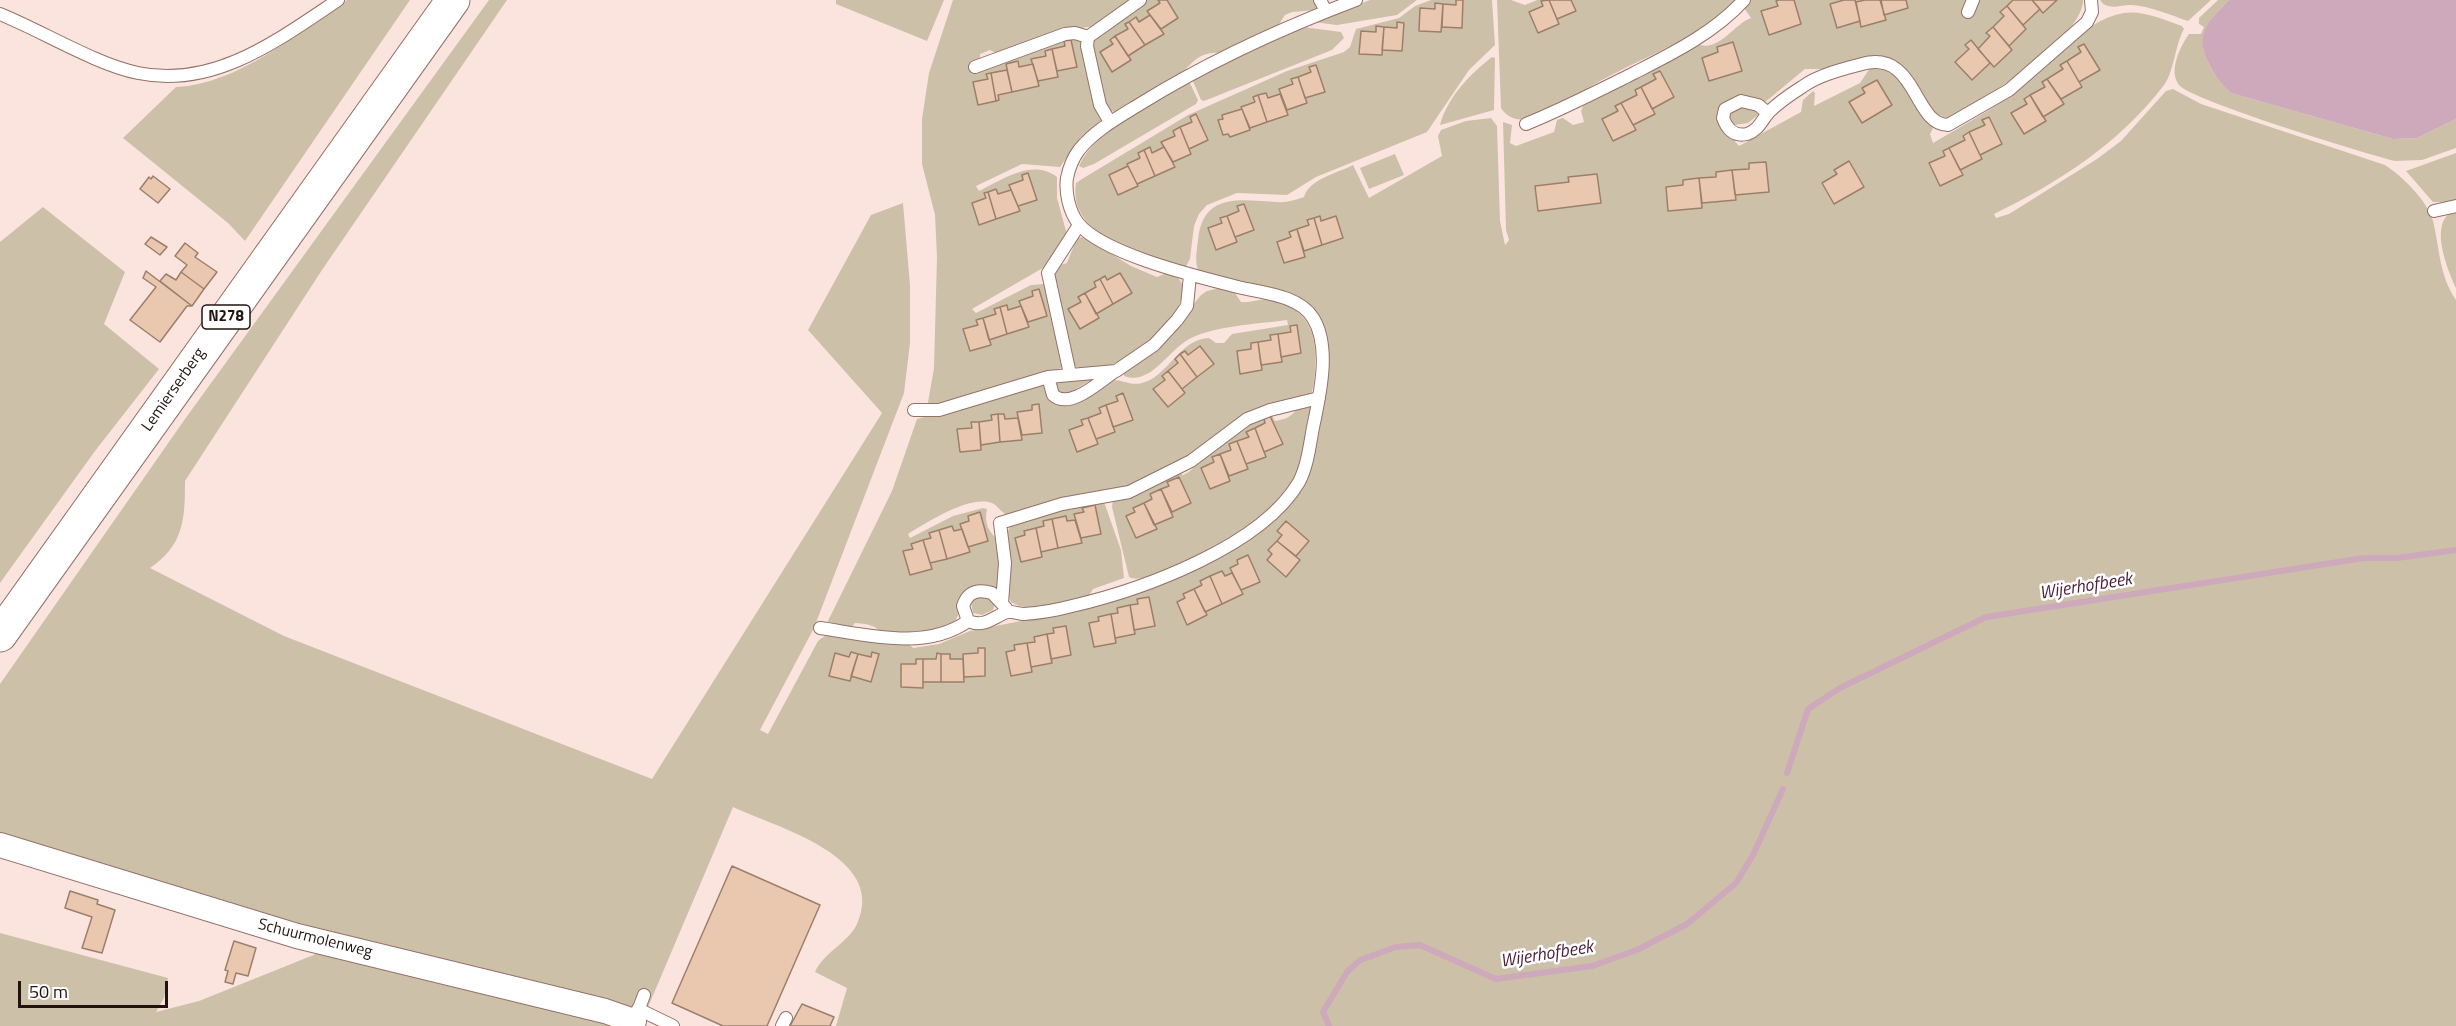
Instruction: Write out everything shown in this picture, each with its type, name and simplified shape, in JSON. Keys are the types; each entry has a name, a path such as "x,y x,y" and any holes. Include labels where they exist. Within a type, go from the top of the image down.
{"main road":[{"name":"Lemierserberg","path":"0,635 453,0"}],"street":[{"name":"Schuurmolenweg","path":"0,845 297,936 635,1019"}],"lane":[{"path":"0,14 137,73 170,77 203,74 236,62 267,46 338,0"},
{"path":"1088,37 1140,0"},
{"path":"968,621 963,606 971,593 982,590 992,593 1005,607 1024,614 1063,608 1145,583 1225,546 1256,527 1275,511 1299,482 1305,467 1319,398 1321,340 1313,317 1306,310 1281,297 1190,275 1125,252 1094,237 1079,225 1073,215 1067,191 1070,167 1080,148 1110,122 1188,75 1323,6 1356,0"},
{"path":"1526,124 1571,106 1679,50 1706,33 1744,0"},
{"path":"1768,113 1813,80 1872,62 1895,68 1905,77 1931,116 1942,125 1948,125 2020,81 2087,22 2092,12 2091,0"},
{"path":"975,67 1065,34 1075,33 1088,37"},
{"path":"1088,37 1100,105 1110,122"},
{"path":"2434,211 2456,206"},
{"path":"1070,374 1048,273 1079,225"},
{"path":"1048,377 1053,394 1064,400 1076,397 1154,345 1186,306 1190,275"},
{"path":"914,410 939,410 1048,377 1116,371"},
{"path":"968,621 989,622 1005,607 1005,563 1000,523 1062,504 1129,492 1191,461 1247,419 1270,410 1319,398"},
{"path":"819,628 916,639 953,632 968,621"},
{"path":"644,995 635,1019 673,1026"}],"shaded area":[{"path":"347,0 410,0 245,241 228,223 123,138 176,87 199,84 245,67 288,41"},
{"path":"489,0 507,0 322,270 185,481 183,519 176,540 170,550 150,568 284,636 652,779 882,413 808,330 871,215 903,203 910,285 910,343 904,393 814,628 760,730 768,734 818,641 826,635 909,644 913,648 939,644 970,631 1057,614 1149,587 1287,505 1325,385 1317,315 1199,272 1196,256 1201,224 1208,213 1217,206 1239,200 1281,202 1301,198 1318,181 1353,165 1369,198 1442,156 1438,136 1441,130 1466,121 1491,118 1497,126 1500,221 1505,245 1509,240 1506,230 1503,122 1512,125 1510,143 1516,146 1554,132 1557,120 1563,118 1573,125 1584,122 1581,111 1583,106 1700,45 1708,46 1721,40 1751,18 1744,8 1751,0 2083,0 2083,2 2077,17 2065,34 2048,51 2005,84 1949,119 1935,113 1907,73 1875,57 1824,69 1805,69 1764,103 1742,98 1727,102 1722,106 1722,127 1739,146 1801,112 1803,100 1813,91 1815,93 1814,106 1860,83 1870,68 1891,73 1908,89 1933,128 1930,134 1933,143 2012,95 2093,25 2131,12 2154,16 2182,26 2184,29 2167,80 2147,106 2128,125 2087,160 2041,189 1994,214 1996,218 2009,214 2097,159 2121,141 2166,91 2173,89 2201,104 2385,165 2407,182 2426,205 2433,221 2446,281 2456,300 2456,1026 836,1026 847,988 815,972 857,924 862,900 857,880 843,863 823,848 800,835 733,807 640,1026 0,1026 0,933 168,978 164,998 156,1012 199,1001 336,946 0,837 0,684 185,419"},
{"path":"836,0 944,0 927,41 836,4"},
{"path":"953,0 1135,0 1095,26 1068,30 998,54 990,50 980,54 980,61 1068,38 1081,39 1101,121 1081,137 1060,167 1022,164 976,186 979,191 1027,170 1047,172 1057,177 1057,198 1066,231 1070,233 1048,265 972,309 976,313 1031,285 1044,284 1064,361 1061,368 927,408 934,368 937,257 935,215 922,164 922,119 929,73"},
{"path":"1145,0 1316,0 1318,4 1316,10 1292,12 1285,15 1278,26 1219,53 1202,56 1182,74 1115,113 1106,107 1093,58 1092,41"},
{"path":"1370,0 1417,0 1397,15 1337,25 1313,22"},
{"path":"1431,0 1492,0 1495,45 1469,70 1427,132 1316,177 1287,195 1237,193 1207,205 1199,214 1194,226 1190,259 1185,268 1131,250 1112,241 1096,231 1084,218 1076,202 1076,183 1082,179 1188,115 1287,71 1344,52 1350,47 1356,29 1399,18 1415,6"},
{"path":"1497,0 1511,0 1525,5 1537,0 1736,0 1706,25 1672,45 1554,107 1534,116 1517,119 1505,113 1501,108"},
{"path":"2100,0 2211,0 2188,21 2145,7 2131,5 2114,7"},
{"path":"2218,0 2229,0 2206,28 2204,53 2220,82 2231,93 2393,139 2417,138 2456,119 2456,148 2422,160 2395,161 2280,126 2190,92 2179,85 2176,79 2177,59 2189,34 2201,34 2204,27 2199,24 2199,18"},
{"path":"2229,0 2456,0 2456,119 2417,138 2393,139 2231,93 2213,71 2204,52 2203,43 2203,35 2210,21"},
{"path":"1303,27 1341,32 1344,38 1332,50 1204,101 1201,100 1192,79"},
{"path":"1492,57 1495,58 1494,110 1440,125 1448,105 1460,87"},
{"path":"1189,81 1198,100 1196,104 1094,164 1083,168 1079,166 1098,140 1112,129"},
{"path":"1740,105 1753,108 1758,115 1748,123 1734,125 1729,121 1729,112"},
{"path":"2456,153 2456,202 2433,202 2406,171"},
{"path":"1395,154 1404,175 1369,189 1360,168"},
{"path":"43,207 125,272 104,324 159,369 95,451 0,583 0,242"},
{"path":"2456,210 2456,288 2444,257 2441,234 2442,224 2447,215"},
{"path":"1084,237 1131,266 1157,277 1167,273 1175,276 1179,279 1183,292 1177,308 1165,325 1148,342 1108,366 1089,370 1073,365 1054,274 1060,265 1067,263 1077,238"},
{"path":"1220,288 1235,293 1241,302 1268,300 1281,303 1292,308 1307,322 1314,342 1315,354 1314,384 1311,394 1243,417 1195,453 1126,490 1007,515 992,503 972,503 949,511 908,534 910,538 953,516 987,509 988,527 999,540 1000,592 986,586 959,613 955,622 945,627 914,634 881,633 873,626 866,624 855,623 851,628 827,623 892,491 917,419 1042,384 1081,401 1113,380 1134,384 1151,379 1159,374 1181,351 1199,340 1209,338 1216,343 1224,343 1232,334 1288,325 1287,320 1235,326 1208,332 1186,341 1150,372 1133,378 1124,376 1124,373 1159,347 1201,295"},
{"path":"1091,380 1069,393 1059,392 1055,386 1059,381"},
{"path":"1311,405 1302,460 1296,476 1272,505 1245,527 1193,558 1155,575 1139,579 1129,577 1112,507 1113,499 1178,472 1183,475 1193,469 1213,448 1271,413 1275,421 1288,418 1297,408"},
{"path":"1104,502 1121,550 1124,578 1093,589 1088,597 1059,605 1029,608 1011,602 1006,535 1010,527 1050,511"},
{"path":"987,595 995,603 993,610 982,615 973,613 971,602 975,598"}],"building":[{"path":"1158,0 1167,0 1178,18 1161,29 1147,11 1160,3"},
{"path":"1456,0 1463,0 1462,28 1442,27 1443,4 1456,5"},
{"path":"1549,0 1571,0 1576,11 1557,19"},
{"path":"1549,0 1559,24 1538,33 1529,12 1543,6 1541,1"},
{"path":"1779,0 1794,0 1801,24 1769,35 1761,11 1778,6 1776,1"},
{"path":"1855,0 1860,21 1837,28 1830,4"},
{"path":"1880,0 1886,20 1861,27 1856,2"},
{"path":"1881,0 1906,0 1908,8 1884,15"},
{"path":"2013,0 2032,0 2040,9 2023,25 2007,6"},
{"path":"2032,0 2057,0 2043,13"},
{"path":"1435,3 1443,4 1441,32 1419,31 1420,8 1435,9"},
{"path":"2007,6 2026,29 2009,46 1993,27 2004,16 2000,12"},
{"path":"1150,15 1164,34 1145,45 1129,22 1136,17 1139,22"},
{"path":"1129,22 1145,45 1128,56 1115,36 1128,29 1125,24"},
{"path":"1397,22 1404,23 1402,51 1382,50 1384,27 1397,28"},
{"path":"1376,26 1384,27 1382,55 1359,54 1361,31 1376,32"},
{"path":"1993,27 2012,50 1994,67 1978,49 1990,36 1986,33"},
{"path":"1115,36 1131,60 1112,72 1100,52 1113,44 1110,40"},
{"path":"1071,40 1077,67 1057,71 1052,49 1065,46 1064,41"},
{"path":"1971,40 1990,63 1972,80 1955,62 1969,49 1965,45"},
{"path":"1733,42 1742,71 1709,81 1702,58 1718,52 1717,47"},
{"path":"2084,44 2100,70 2079,82 2067,61 2081,52 2078,47"},
{"path":"1052,49 1058,77 1038,81 1031,59 1046,56 1045,51"},
{"path":"1018,61 1019,67 1033,64 1039,86 1012,92 1006,64"},
{"path":"2067,61 2082,87 2061,99 2047,79 2063,69 2060,65"},
{"path":"1316,65 1325,92 1305,98 1298,77 1311,72 1309,67"},
{"path":"1007,70 1012,92 998,95 999,100 996,101 991,73"},
{"path":"1660,71 1674,97 1652,109 1641,87 1656,79 1653,74"},
{"path":"991,73 996,101 978,105 973,82 988,79 986,74"},
{"path":"1298,77 1307,103 1287,110 1279,89 1293,84 1291,79"},
{"path":"2047,79 2064,104 2043,117 2030,95 2045,87 2042,82"},
{"path":"1877,80 1892,105 1862,123 1849,102 1865,93 1862,88"},
{"path":"1641,87 1655,114 1633,125 1621,103 1637,95 1635,90"},
{"path":"1266,93 1268,98 1280,94 1288,115 1267,122 1258,95"},
{"path":"1258,95 1267,122 1250,128 1241,107 1255,102 1253,97"},
{"path":"2030,95 2046,121 2024,134 2011,113 2027,104 2024,99"},
{"path":"1621,103 1636,130 1613,141 1602,119 1618,111 1615,106"},
{"path":"1242,109 1250,130 1230,137 1228,134 1223,135 1218,120 1223,119 1222,115"},
{"path":"1196,114 1208,140 1189,149 1180,127 1192,122 1190,117"},
{"path":"1989,117 2002,144 1980,155 1969,132 1985,125 1982,120"},
{"path":"1180,127 1191,154 1173,162 1161,142 1175,136 1173,131"},
{"path":"1969,132 1982,159 1960,170 1949,148 1965,140 1963,136"},
{"path":"1150,147 1152,153 1164,147 1175,167 1155,176 1144,150"},
{"path":"1949,148 1963,175 1940,186 1929,163 1945,156 1943,151"},
{"path":"1144,150 1155,176 1137,184 1127,164 1140,158 1138,153"},
{"path":"1849,161 1864,187 1834,204 1822,183 1837,174 1834,170"},
{"path":"1766,162 1769,192 1735,195 1732,170 1749,169 1749,163"},
{"path":"1128,166 1138,186 1118,195 1109,175"},
{"path":"1732,170 1736,200 1702,203 1699,178 1716,177 1716,172"},
{"path":"1028,173 1037,200 1018,206 1009,185 1023,180 1022,175"},
{"path":"1597,174 1601,203 1538,211 1535,186 1569,182 1568,177"},
{"path":"153,176 170,189 158,203 140,189 149,177 151,179"},
{"path":"1699,178 1702,208 1668,211 1666,187 1683,185 1683,180"},
{"path":"996,189 998,194 1011,190 1020,211 996,219 988,192"},
{"path":"988,192 996,219 979,225 972,203 986,198 984,193"},
{"path":"1244,204 1254,230 1235,237 1227,216 1239,211 1237,206"},
{"path":"1227,216 1237,242 1216,250 1208,228 1222,223 1220,218"},
{"path":"1320,216 1321,221 1336,216 1343,238 1322,245 1314,218"},
{"path":"1314,218 1322,245 1304,251 1297,229 1309,225 1307,220"},
{"path":"1297,229 1305,257 1284,263 1277,242 1291,237 1289,232"},
{"path":"151,237 167,247 160,255 145,244"},
{"path":"185,243 198,253 195,257 217,272 204,289 181,272 187,265 175,256"},
{"path":"146,271 192,306 187,306 160,342 130,320 156,287 143,278"},
{"path":"181,272 204,289 192,306 160,281 166,274 176,280"},
{"path":"1120,273 1132,293 1113,304 1100,279 1105,276 1107,280"},
{"path":"1100,279 1113,304 1096,314 1085,293 1096,287 1094,282"},
{"path":"1039,289 1047,316 1028,322 1019,301 1033,296 1032,291"},
{"path":"1085,293 1099,318 1080,329 1068,309 1081,302 1078,297"},
{"path":"1007,305 1008,310 1021,306 1029,327 1007,334 1000,307"},
{"path":"1000,307 1007,334 989,340 983,318 996,314 994,309"},
{"path":"983,318 991,345 970,351 963,329 978,325 976,320"},
{"path":"1297,325 1301,353 1281,357 1278,334 1291,332 1290,326"},
{"path":"1278,334 1282,362 1261,365 1258,342 1271,340 1270,335"},
{"path":"1258,342 1262,370 1240,374 1237,351 1251,349 1251,343"},
{"path":"1200,346 1214,364 1197,377 1180,354 1185,351 1188,355"},
{"path":"1180,354 1197,377 1182,389 1168,371 1178,363 1175,359"},
{"path":"1168,371 1185,393 1168,407 1153,389 1165,380 1162,376"},
{"path":"1123,393 1133,420 1113,427 1106,405 1118,401 1116,396"},
{"path":"1039,404 1042,433 1022,435 1017,412 1032,410 1032,405"},
{"path":"1106,405 1115,432 1096,439 1088,418 1101,413 1099,408"},
{"path":"998,414 1000,442 981,445 979,422 992,420 991,415"},
{"path":"998,414 1004,414 1005,419 1018,418 1022,440 1000,442"},
{"path":"1270,416 1283,444 1264,452 1255,428 1265,423 1264,419"},
{"path":"1088,418 1098,444 1077,452 1069,430 1083,425 1081,420"},
{"path":"971,422 979,422 981,450 960,452 957,429 972,428"},
{"path":"1255,428 1266,457 1246,464 1237,441 1249,437 1246,432"},
{"path":"1237,441 1248,469 1229,476 1220,454 1231,450 1229,444"},
{"path":"1220,454 1230,481 1210,489 1201,468 1214,462 1212,457"},
{"path":"1179,477 1191,503 1172,512 1161,489 1169,486 1167,482"},
{"path":"1161,489 1173,517 1154,525 1144,503 1152,499 1150,494"},
{"path":"1144,503 1157,529 1136,538 1126,516 1135,512 1133,508"},
{"path":"1095,505 1101,534 1081,538 1074,514 1084,512 1082,508"},
{"path":"980,512 988,541 968,547 960,524 969,521 968,516"},
{"path":"1066,516 1067,521 1075,520 1082,543 1058,548 1052,519"},
{"path":"1052,519 1058,548 1041,552 1036,528 1044,526 1043,521"},
{"path":"1286,521 1309,541 1296,556 1277,541 1282,535 1277,531"},
{"path":"952,526 954,531 962,529 970,552 947,559 939,530"},
{"path":"1036,528 1042,557 1021,562 1015,538 1025,535 1024,531"},
{"path":"939,530 947,559 930,563 923,540 931,538 929,533"},
{"path":"923,540 932,569 910,575 903,551 913,549 911,544"},
{"path":"1277,541 1300,560 1286,577 1267,560 1272,554 1268,550"},
{"path":"1248,555 1260,582 1241,590 1230,568 1238,564 1237,560"},
{"path":"1222,571 1225,576 1232,573 1243,594 1222,604 1210,576"},
{"path":"1210,576 1222,604 1205,612 1194,589 1202,585 1200,581"},
{"path":"1194,589 1207,615 1187,625 1177,602 1185,598 1183,594"},
{"path":"1149,597 1155,626 1134,630 1130,605 1138,604 1137,599"},
{"path":"1130,605 1135,634 1115,638 1111,614 1118,613 1117,608"},
{"path":"1111,614 1116,643 1094,647 1089,623 1099,621 1098,617"},
{"path":"1066,626 1071,655 1051,659 1047,634 1054,633 1053,628"},
{"path":"1047,634 1052,663 1031,667 1027,643 1035,642 1034,637"},
{"path":"1027,643 1032,672 1011,676 1006,652 1015,650 1014,645"},
{"path":"978,648 985,648 985,676 964,677 963,654 978,653"},
{"path":"851,652 858,654 850,681 829,676 835,653 849,657"},
{"path":"872,652 879,654 871,682 851,676 858,654 871,657"},
{"path":"937,653 941,654 941,682 923,682 923,659 936,659"},
{"path":"941,654 950,654 950,659 963,659 964,682 941,682"},
{"path":"916,659 923,659 923,688 901,687 901,664 916,664"},
{"path":"732,866 820,905 767,1026 723,1026 672,1003"},
{"path":"70,891 98,900 97,904 115,910 102,953 82,948 92,917 65,908"},
{"path":"234,941 256,948 248,976 236,973 233,984 225,982 228,971 225,970"},
{"path":"802,1004 834,1017 830,1026 790,1026"}],"waterway":[{"name":"Wijerhofbeek","path":"1787,773 1808,709 1840,688 1986,617 2364,558 2397,558 2456,550"},
{"name":"Wijerhofbeek","path":"1329,1026 1323,1012 1347,972 1360,960 1396,947 1420,945 1496,979 1592,966 1637,950 1687,924 1736,883 1753,855 1783,789"}]}
